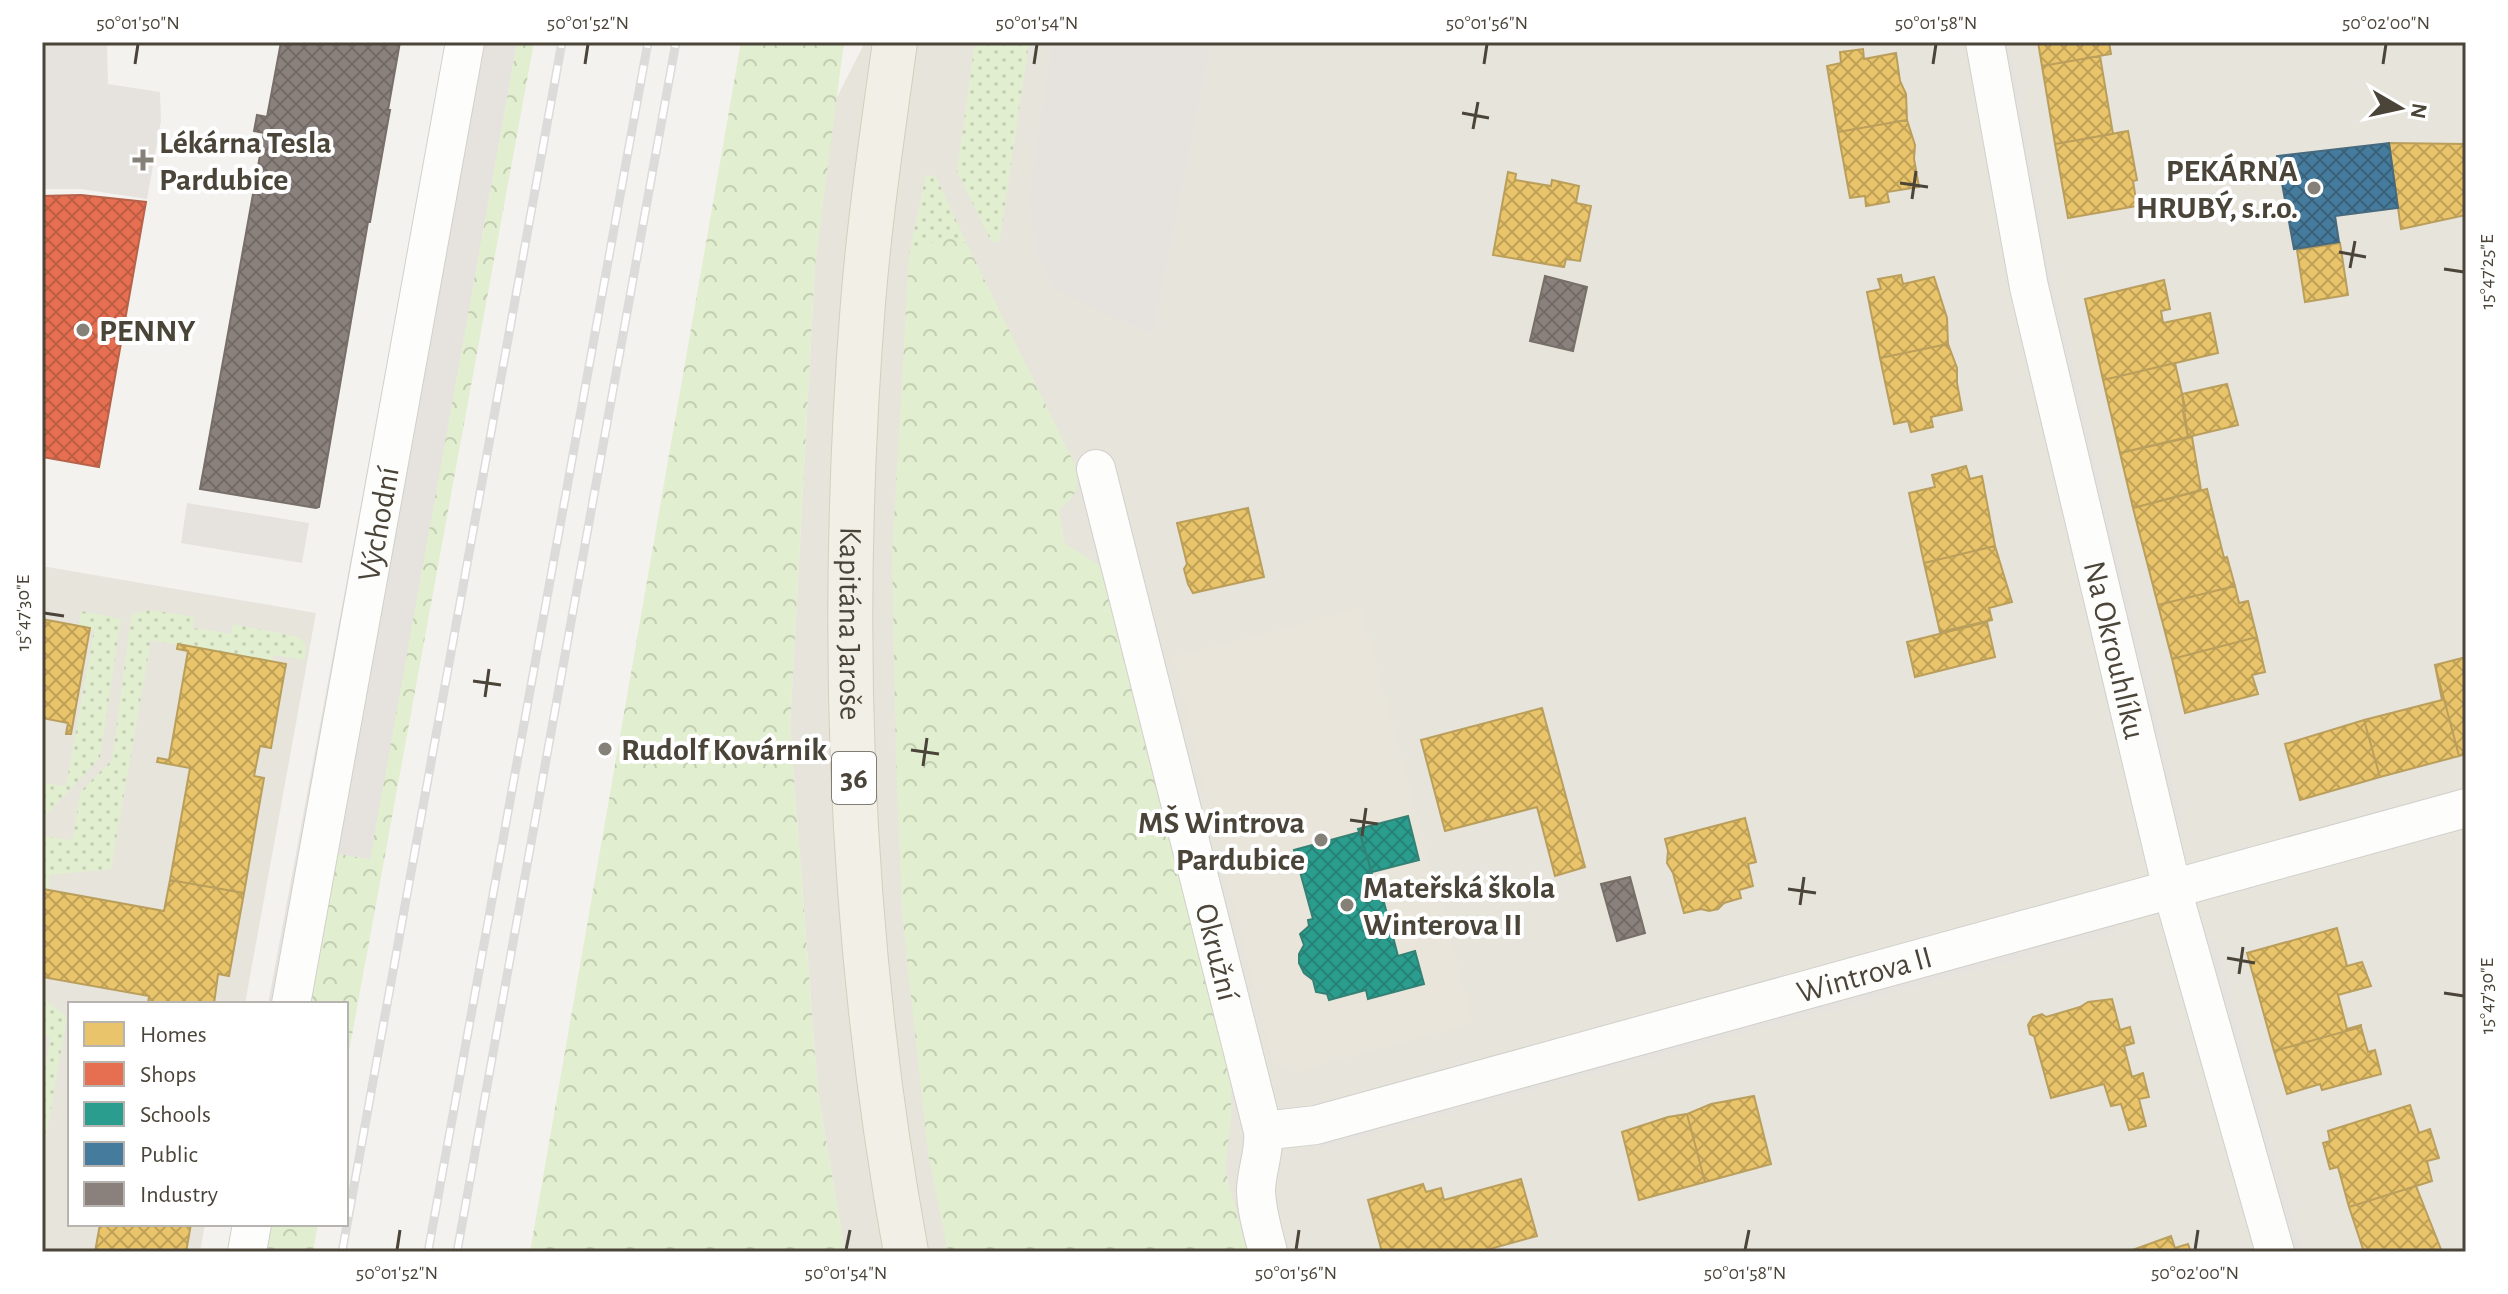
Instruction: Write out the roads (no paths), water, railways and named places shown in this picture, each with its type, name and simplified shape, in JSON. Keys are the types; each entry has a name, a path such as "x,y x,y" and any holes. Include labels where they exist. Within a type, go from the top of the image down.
{"main road":[{"name":"Kapitána Jaroše","path":"895,42 872,218 857,400 851,537 851,709 858,856 872,1032 906,1252"}],"street":[{"name":"Východní","path":"291,1002 465,42"},
{"name":"Na Okrouhlíku","path":"1985,42 2029,287 2172,889 2275,1252"},
{"name":"Okružní","path":"1096,469 1263,1131 1264,1146 1256,1187 1268,1252"},
{"name":"Wintrova II","path":"1263,1131 1316,1125 2466,808"},
{"path":"247,1252 252,1226"}],"railway":[{"path":"348,1219 562,42"},
{"path":"428,1252 648,42"},
{"path":"457,1252 676,42"},
{"path":"342,1252 347,1226"}],"place":[{"name":"Lékárna Tesla Pardubice","path":"143,160"},
{"name":"PEKÁRNA HRUBÝ, s.r.o.","path":"2314,188"},
{"name":"PENNY","path":"83,330"},
{"name":"Rudolf Kovárnik","path":"605,749"},
{"name":"MŠ Wintrova Pardubice","path":"1321,840"},
{"name":"Mateřská škola Winterova II","path":"1347,905"}]}
